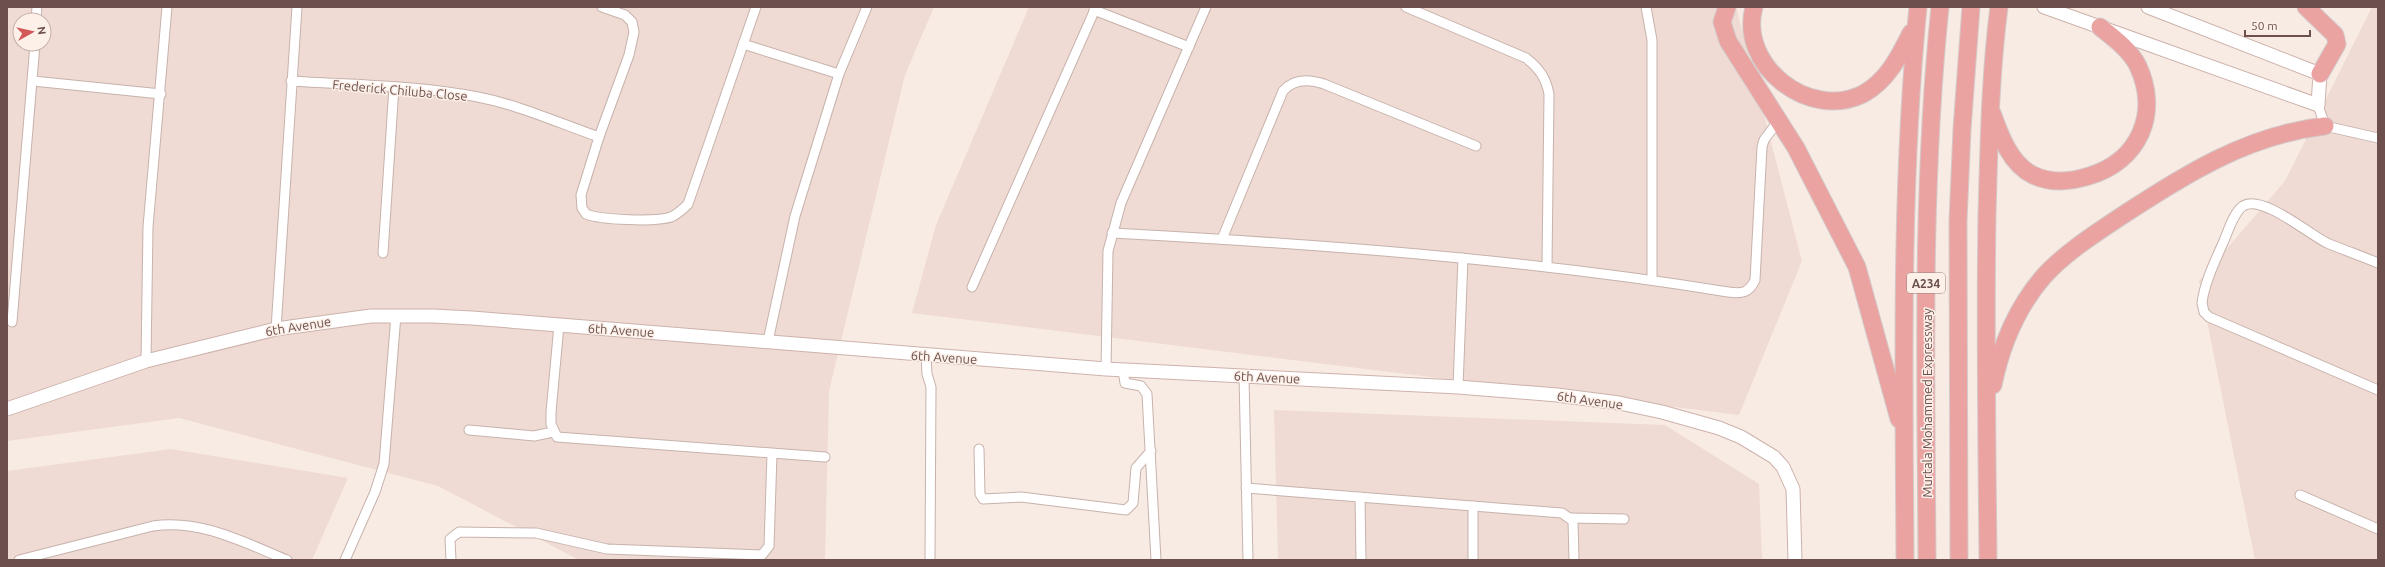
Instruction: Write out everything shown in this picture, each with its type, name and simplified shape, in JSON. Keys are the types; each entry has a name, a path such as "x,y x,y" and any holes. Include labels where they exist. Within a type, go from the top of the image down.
{"highway":[{"path":"1727,7 1722,22 1728,41 1796,148 1857,267 1904,440"},
{"path":"1754,7 1752,30 1758,51 1770,71 1792,90 1804,96 1823,100 1842,99 1862,94 1879,82 1892,70 1917,15"},
{"name":"Murtala Mohammed Expressway","path":"1927,560 1926,247 1932,82 1940,7"},
{"name":"A234","path":"1958,560 1958,221 1962,128 1971,7"},
{"path":"1988,560 1987,248 1990,109 1994,44 1999,7"},
{"path":"2306,7 2335,34 2337,44 2320,74"},
{"name":"Murtala Mohammed Expressway","path":"1905,560 1904,440 1908,144 1917,15"},
{"path":"1990,109 2007,147 2015,159 2032,175 2052,181 2071,182 2094,175 2114,164 2132,150 2145,126 2146,96 2138,66 2128,51 2100,26"},
{"path":"1987,416 2002,348 2021,308 2044,276 2076,247 2168,185 2224,154 2267,137 2325,126"}],"street":[{"path":"146,361 148,227 161,94 167,7"},
{"path":"276,329 297,7"},
{"path":"602,7 625,15 632,22 634,32 629,55 599,137 581,195 582,208 586,214 594,217 632,219 670,217 682,211 691,195 756,7"},
{"path":"768,341 795,216 839,74 867,7"},
{"path":"1106,369 1107,264 1112,233 1121,203 1206,7"},
{"path":"1406,7 1526,58 1537,66 1543,75 1547,84 1548,94 1547,266"},
{"path":"1646,7 1652,40 1652,280"},
{"path":"2044,7 2318,105"},
{"path":"2148,7 2320,74 2318,105 2325,126 2378,138"},
{"path":"972,287 1095,9 1189,47"},
{"path":"743,44 839,74"},
{"path":"12,322 35,52"},
{"path":"1222,239 1283,91 1294,82 1308,80 1324,84 1476,146"},
{"path":"33,81 161,94"},
{"name":"Frederick Chiluba Close","path":"291,81 394,87 479,97 509,105 599,137"},
{"path":"383,253 394,87"},
{"path":"1112,233 1222,239 1547,266 1652,280 1738,294 1746,292 1752,287 1755,280 1762,146 1764,140 1779,120"},
{"path":"2378,263 2326,242 2299,225 2262,206 2250,204 2243,206 2233,219 2220,250 2202,304 2204,312 2209,317 2378,390"},
{"path":"1458,387 1463,258"},
{"path":"345,560 375,492 384,464 396,315"},
{"name":"6th Avenue","path":"7,409 146,361 276,329 347,318 396,315 559,325 1106,369 1458,387 1557,395 1620,404 1695,421 1741,437 1774,457 1789,478 1793,489 1795,515 1795,560"},
{"path":"559,325 551,412 553,432 557,437 826,457"},
{"path":"926,355 927,374 931,387 930,560"},
{"path":"1123,370 1125,383 1141,386 1147,394 1156,560"},
{"path":"1244,376 1248,560"},
{"path":"469,430 534,436 553,432"},
{"path":"979,449 980,494 983,499 1021,498 1126,510 1133,503 1136,468 1150,451"},
{"path":"451,560 450,540 459,532 536,533 608,549 762,555 769,546 772,454"},
{"path":"1246,488 1562,513 1571,518 1624,519"},
{"path":"2300,495 2378,530"},
{"path":"1360,498 1361,560"},
{"path":"1473,506 1473,560"},
{"path":"1571,518 1574,528 1574,560"},
{"path":"19,560 153,526 174,523 197,526 287,560"}],"shaded area":[{"path":"7,7 934,7 905,75 829,391 825,560 579,560 438,486 179,418 7,441"},
{"path":"1029,7 1736,7 1802,261 1739,415 912,313 936,225"},
{"path":"2372,7 2378,7 2378,560 2255,560 2199,281 2285,181"},
{"path":"1274,410 1665,425 1759,484 1762,560 1278,560"},
{"path":"171,449 348,478 312,560 7,560 7,471"}]}
